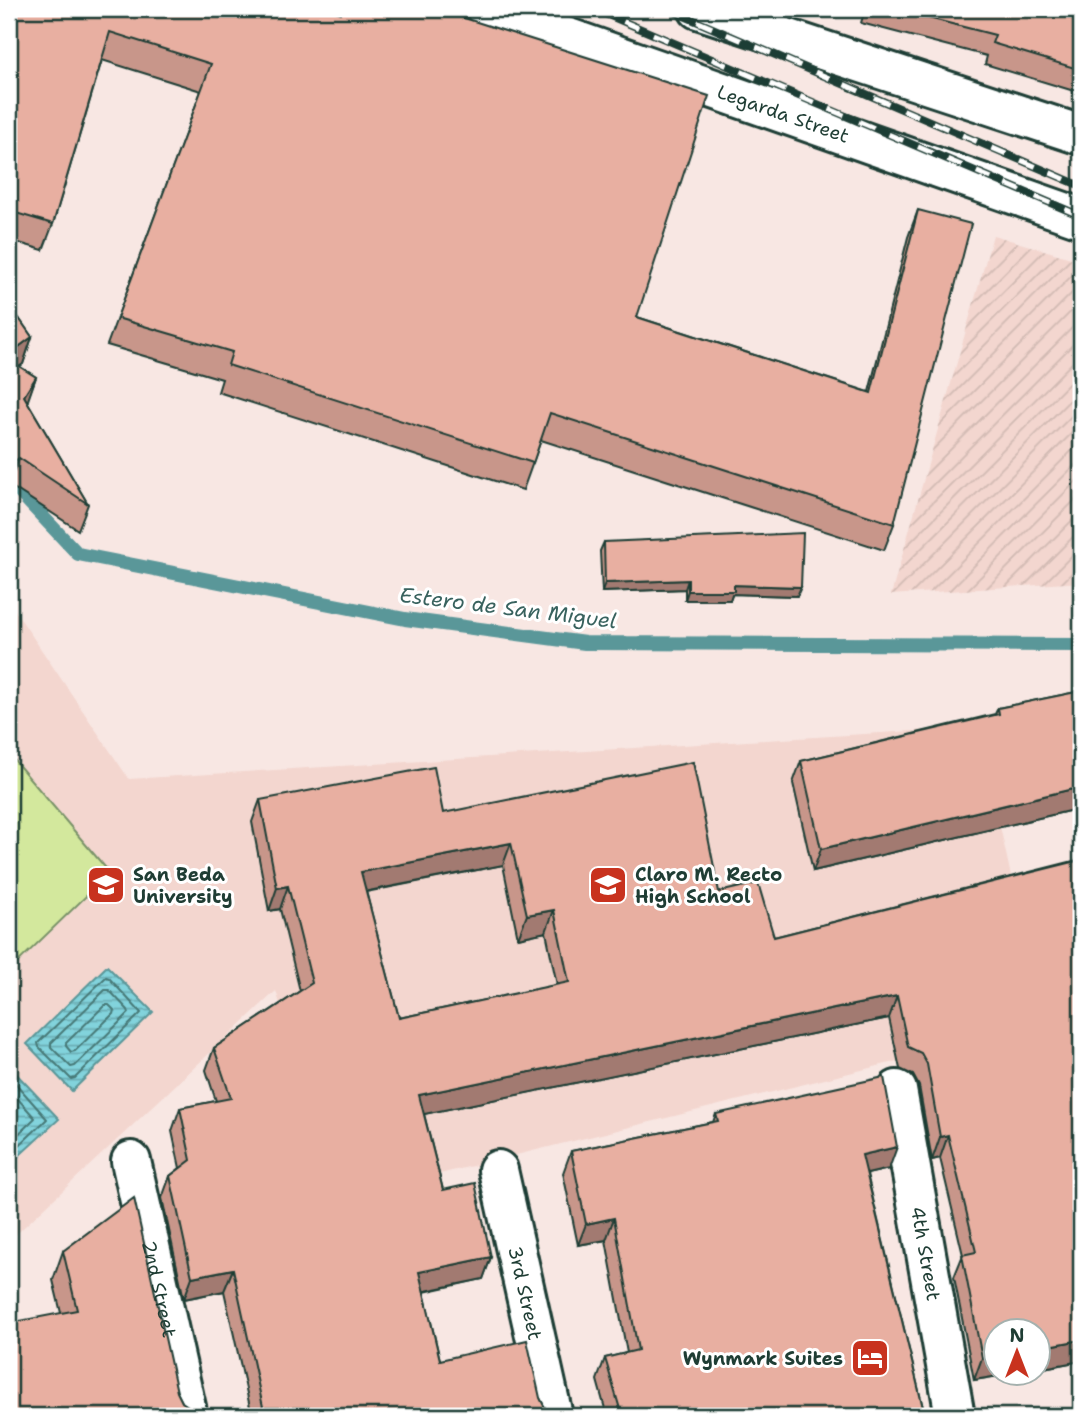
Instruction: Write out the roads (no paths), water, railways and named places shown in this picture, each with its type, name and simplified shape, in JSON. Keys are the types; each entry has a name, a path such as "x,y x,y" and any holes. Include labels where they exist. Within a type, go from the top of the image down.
{"main road":[{"name":"Legarda Street","path":"486,9 1081,218"},
{"path":"698,9 1081,135"},
{"name":"4th Street","path":"897,1090 956,1416"},
{"name":"2nd Street","path":"131,1161 188,1416"},
{"name":"3rd Street","path":"498,1170 553,1416"}],"water":[{"path":"107,966 153,1012 72,1091 27,1044"},
{"path":"9,1066 59,1119 9,1165"}],"waterway":[{"name":"Estero de San Miguel","path":"9,481 78,554 405,619 585,643 1081,645"}],"railway":[{"path":"594,9 1081,216"},
{"path":"668,9 1081,186"}],"place":[{"name":"San Beda University","path":"106,885"},
{"name":"Claro M. Recto High School","path":"608,885"},
{"name":"Wynmark Suites","path":"870,1358"}]}
